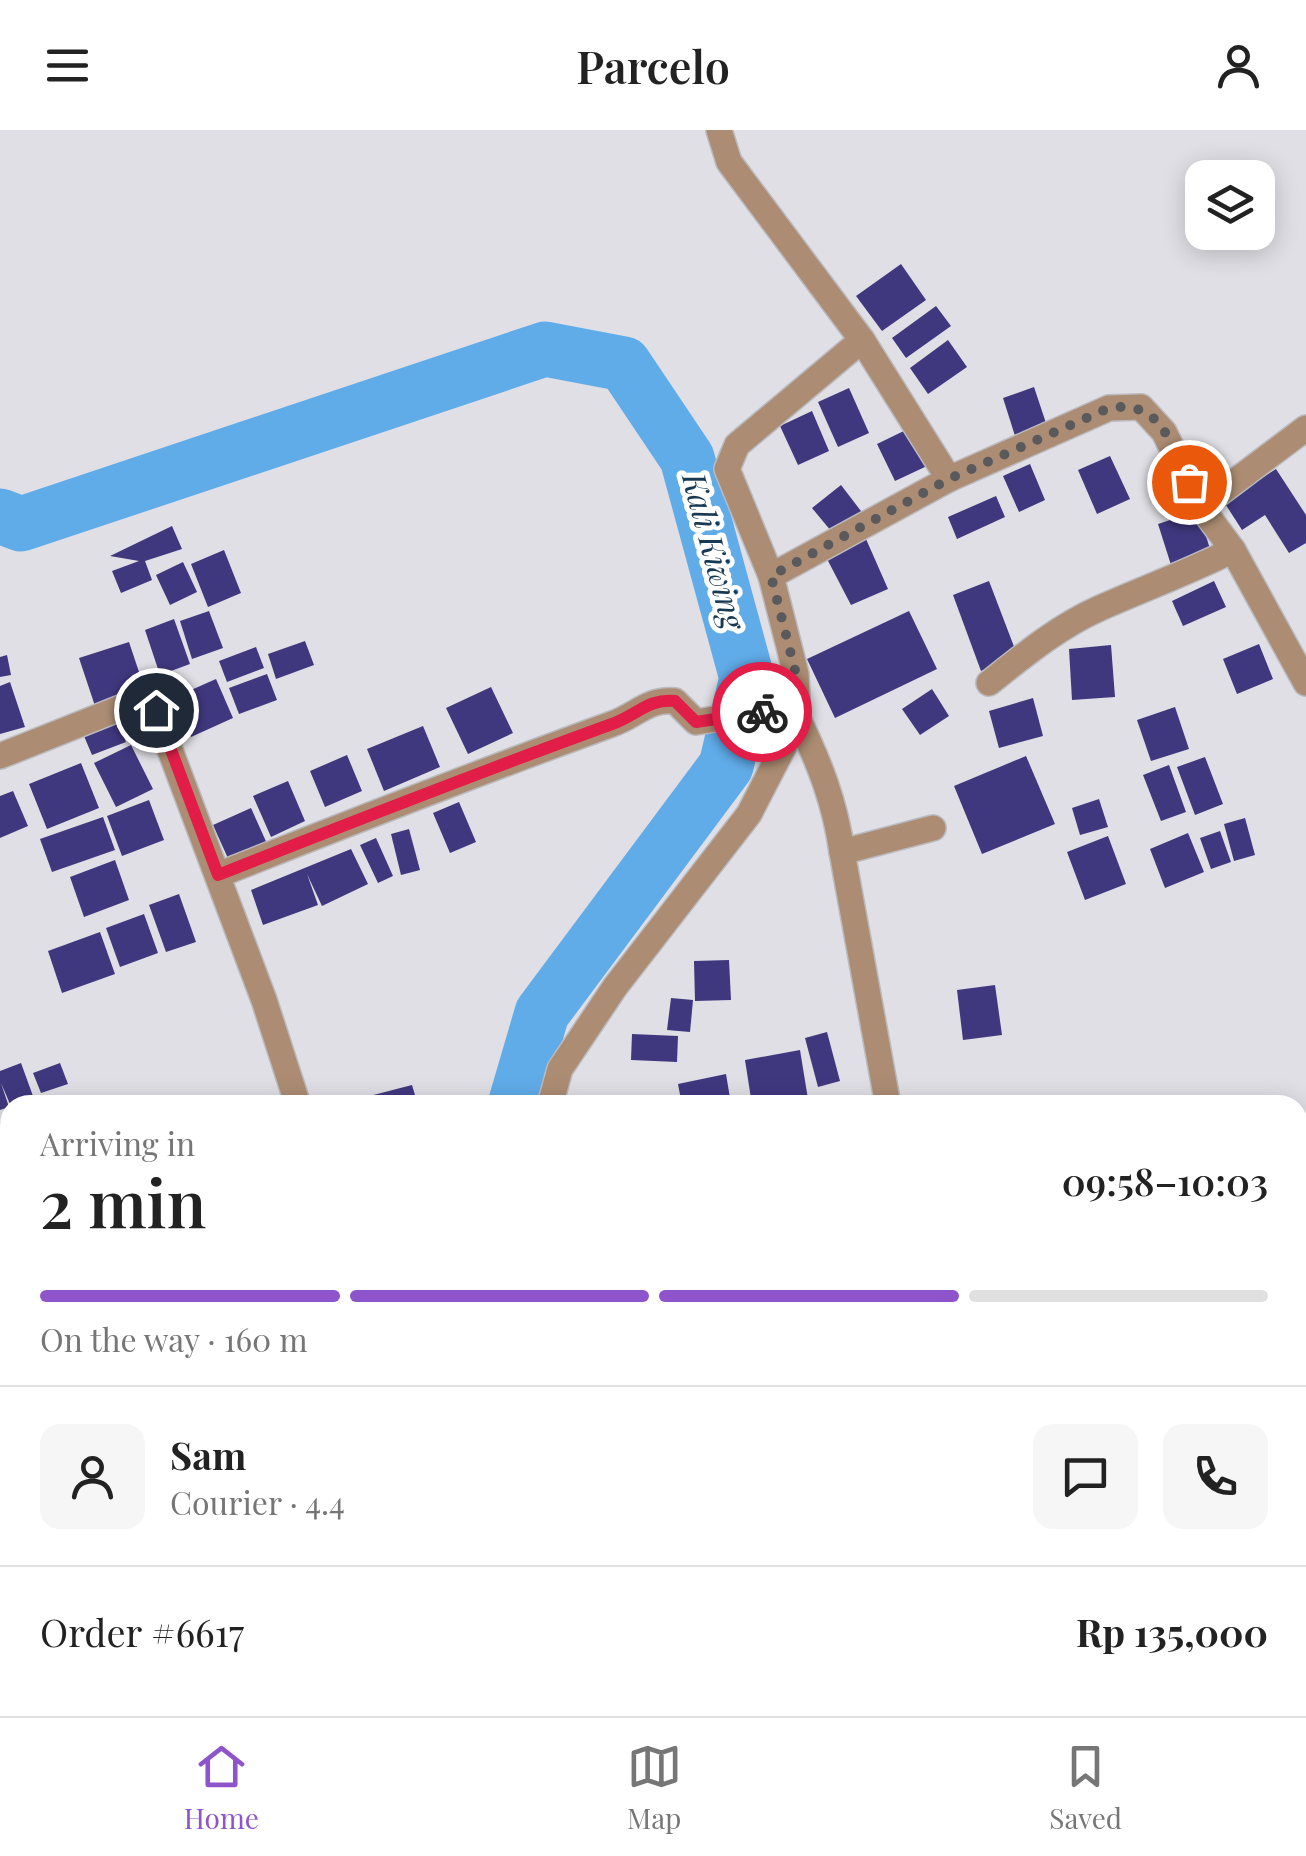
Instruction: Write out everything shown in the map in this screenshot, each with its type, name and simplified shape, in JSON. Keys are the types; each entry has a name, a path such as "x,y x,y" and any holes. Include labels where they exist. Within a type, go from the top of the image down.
{"street":[{"path":"719,130 729,162 862,340 949,479"},
{"path":"553,1095 560,1070 615,986 748,814 791,712 796,674 771,576 730,484 730,458 737,445 862,340"},
{"path":"771,576 949,479 1109,408 1128,405 1153,415 1201,507 1233,550 1306,682"},
{"path":"1201,507 1306,428"},
{"path":"989,683 1038,645 1097,609 1166,583 1233,550"},
{"path":"0,756 138,701 150,703 167,737 218,875 295,1095"},
{"path":"218,875 506,761 617,722 655,702 675,701 696,722 791,712"},
{"path":"791,712 827,782 886,1095"},
{"path":"842,852 933,828"}],"building":[{"path":"901,264 926,300 882,331 856,296"},
{"path":"936,306 951,326 906,358 892,338"},
{"path":"948,340 967,367 928,394 910,368"},
{"path":"1034,387 1048,429 1016,439 1003,398"},
{"path":"849,388 869,433 838,447 818,402"},
{"path":"812,411 829,451 798,465 780,426"},
{"path":"910,428 927,466 895,481 877,444"},
{"path":"1110,456 1130,499 1097,514 1078,470"},
{"path":"1030,464 1045,500 1019,512 1003,476"},
{"path":"1276,469 1306,515 1306,543 1289,553 1265,515 1242,530 1224,502"},
{"path":"841,485 864,515 836,537 812,508"},
{"path":"996,496 1005,517 957,539 948,517"},
{"path":"1198,511 1212,555 1172,568 1158,524"},
{"path":"172,526 182,549 145,561 152,580 121,593 112,571 139,561 110,556"},
{"path":"866,539 888,589 851,605 826,557"},
{"path":"224,550 241,593 208,607 191,564"},
{"path":"183,562 197,592 170,605 156,575"},
{"path":"989,581 1018,657 981,671 953,595"},
{"path":"1214,581 1226,607 1183,626 1172,601"},
{"path":"209,611 223,648 192,659 180,621"},
{"path":"909,611 937,669 835,718 807,659"},
{"path":"174,619 190,664 160,675 145,630"},
{"path":"305,641 314,665 276,679 268,654"},
{"path":"129,642 145,690 95,706 79,658"},
{"path":"1259,644 1273,679 1237,694 1223,659"},
{"path":"1111,645 1115,697 1072,700 1069,649"},
{"path":"256,647 264,668 227,682 219,661"},
{"path":"7,655 11,675 0,677 0,657"},
{"path":"267,674 277,700 239,714 229,688"},
{"path":"216,679 233,718 191,737 173,698"},
{"path":"10,682 25,727 0,734 0,686"},
{"path":"491,687 513,733 468,754 446,708"},
{"path":"932,689 949,716 920,735 902,709"},
{"path":"1033,698 1043,736 999,748 989,711"},
{"path":"1175,707 1189,749 1151,761 1137,720"},
{"path":"118,723 126,742 92,755 84,736"},
{"path":"423,726 440,767 384,791 367,749"},
{"path":"131,745 153,789 116,807 94,763"},
{"path":"347,755 362,791 325,807 310,771"},
{"path":"1026,756 1055,824 982,854 954,786"},
{"path":"1205,757 1223,804 1195,815 1177,767"},
{"path":"81,763 99,808 47,829 29,784"},
{"path":"1169,765 1186,812 1161,821 1143,775"},
{"path":"288,781 305,821 271,837 253,796"},
{"path":"13,791 28,826 0,838 0,796"},
{"path":"1099,799 1108,827 1080,835 1072,808"},
{"path":"149,800 164,840 122,856 107,816"},
{"path":"459,802 476,842 450,853 433,813"},
{"path":"251,808 269,848 231,865 213,825"},
{"path":"103,817 115,850 52,872 40,839"},
{"path":"1245,818 1255,855 1234,861 1224,824"},
{"path":"409,829 420,870 401,875 391,834"},
{"path":"1220,831 1231,862 1211,869 1200,838"},
{"path":"1188,833 1204,872 1165,888 1150,849"},
{"path":"1108,836 1126,884 1085,900 1067,852"},
{"path":"376,838 393,876 378,883 360,845"},
{"path":"351,849 368,884 322,906 307,874 318,905 263,925 251,890"},
{"path":"115,860 129,900 84,917 70,877"},
{"path":"179,894 196,942 166,952 149,905"},
{"path":"144,914 158,953 120,967 106,928"},
{"path":"100,932 115,974 62,993 48,951"},
{"path":"729,960 731,1000 695,1001 694,961"},
{"path":"995,985 1002,1035 963,1040 957,990"},
{"path":"671,998 693,1000 690,1032 667,1030"},
{"path":"827,1032 840,1081 818,1087 805,1038"},
{"path":"632,1034 678,1036 677,1062 631,1060"},
{"path":"800,1050 807,1095 750,1095 745,1060"},
{"path":"21,1063 33,1095 6,1095 1,1083 5,1095 0,1095 0,1071"},
{"path":"60,1063 68,1084 41,1093 33,1073"},
{"path":"726,1074 730,1095 680,1095 678,1084"},
{"path":"412,1085 415,1095 373,1095"}],"waterway":[{"name":"Kali Kiwing","path":"0,516 21,524 545,349 624,364 687,458 747,678 726,766 542,1013 518,1095"}],"way so far":[{"path":"762,712 797,706 796,674 771,576 919,495 1109,408 1128,405 1153,415 1189,482"}],"route":[{"path":"156,710 218,875 506,761 617,722 655,702 675,701 696,722 762,712"}]}
